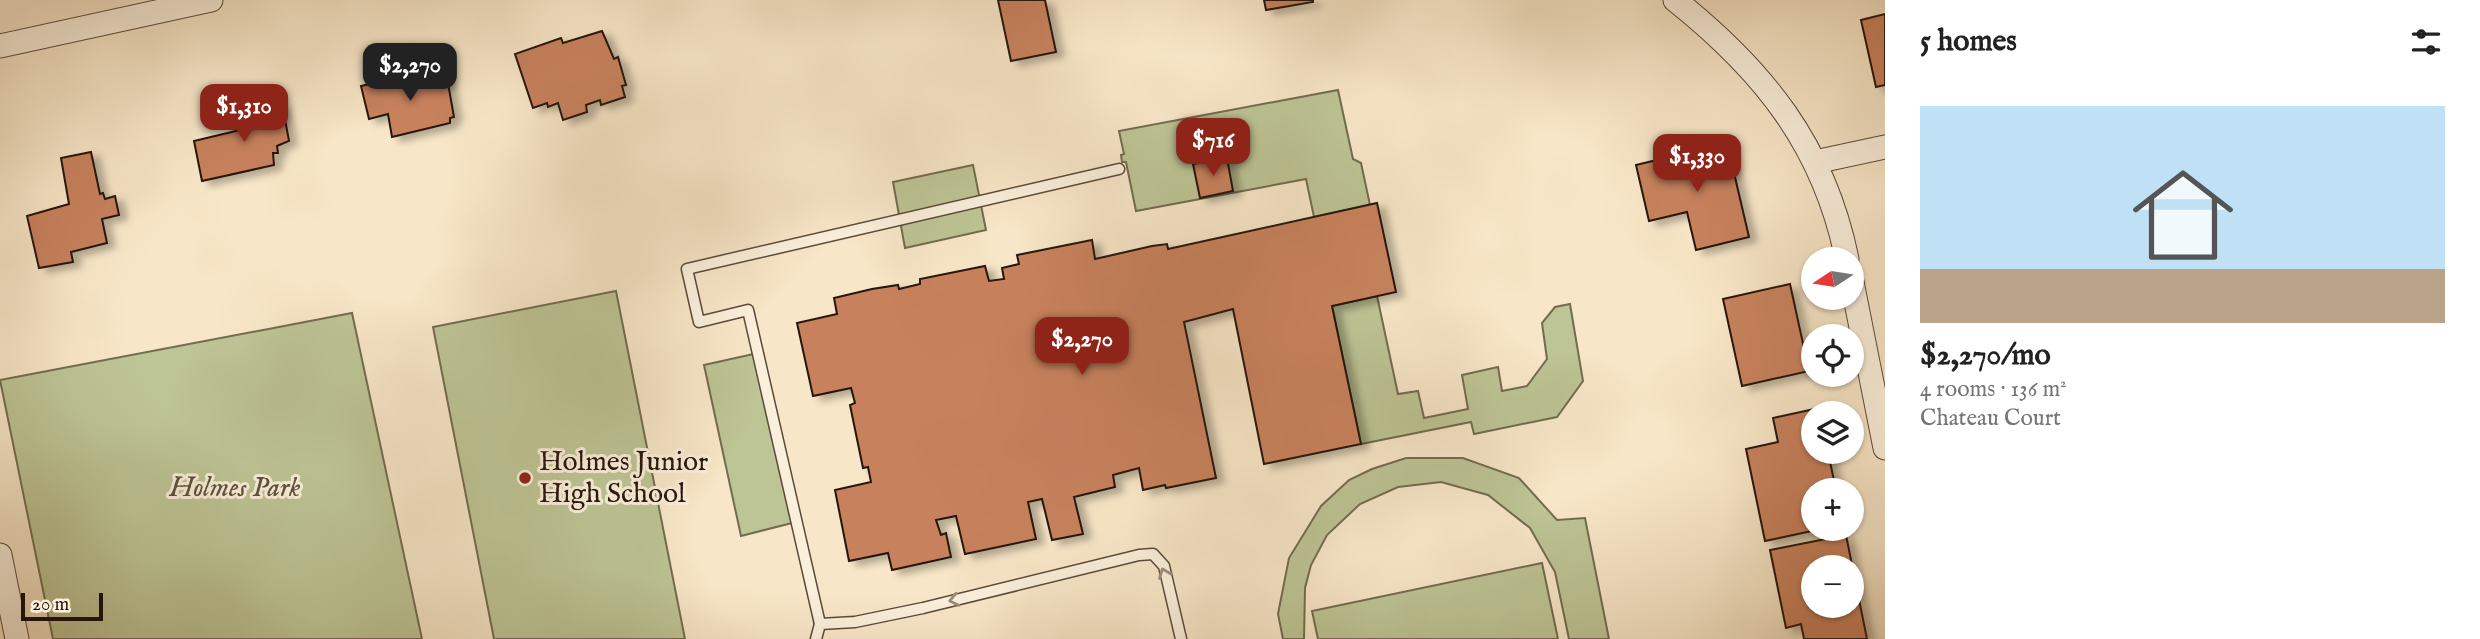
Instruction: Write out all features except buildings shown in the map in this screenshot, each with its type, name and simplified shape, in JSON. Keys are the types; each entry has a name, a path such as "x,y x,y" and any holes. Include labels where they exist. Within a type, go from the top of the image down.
{"street":[{"path":"0,46 211,0"},
{"path":"1675,0 1701,21 1760,78 1791,121 1815,162 1840,227 1844,247"},
{"path":"1815,162 1885,147"},
{"path":"1858,310 1885,448"},
{"path":"1,565 17,639"}],"lane":[{"path":"816,639 820,624 748,310 699,321 687,269 1119,169"},
{"path":"820,624 855,622 923,608 1139,555 1153,554 1164,566 1181,639"}],"green space":[{"path":"1338,90 1353,159 1361,163 1370,205 1314,217 1306,179 1136,211 1126,162 1122,162 1121,155 1124,154 1119,131"},
{"path":"973,165 986,230 905,248 893,182"},
{"name":"Holmes Junior High School","path":"616,291 685,639 494,639 433,327"},
{"path":"1377,296 1398,394 1418,391 1424,418 1468,409 1462,375 1498,367 1502,391 1527,386 1547,359 1542,323 1555,307 1570,304 1583,381 1557,417 1474,434 1471,422 1361,444 1332,306"},
{"name":"Holmes Park","path":"352,313 422,639 53,639 0,380"},
{"path":"758,353 796,522 741,536 704,365"},
{"path":"1406,458 1463,458 1519,478 1557,520 1585,518 1609,639 1569,639 1555,572 1530,528 1488,495 1441,482 1398,487 1360,504 1327,535 1311,565 1305,588 1304,639 1283,639 1278,614 1289,558 1321,506 1349,480"},
{"path":"1542,563 1558,639 1318,639 1312,611"}],"place":[{"name":"Holmes Junior High School","path":"525,478"}]}
